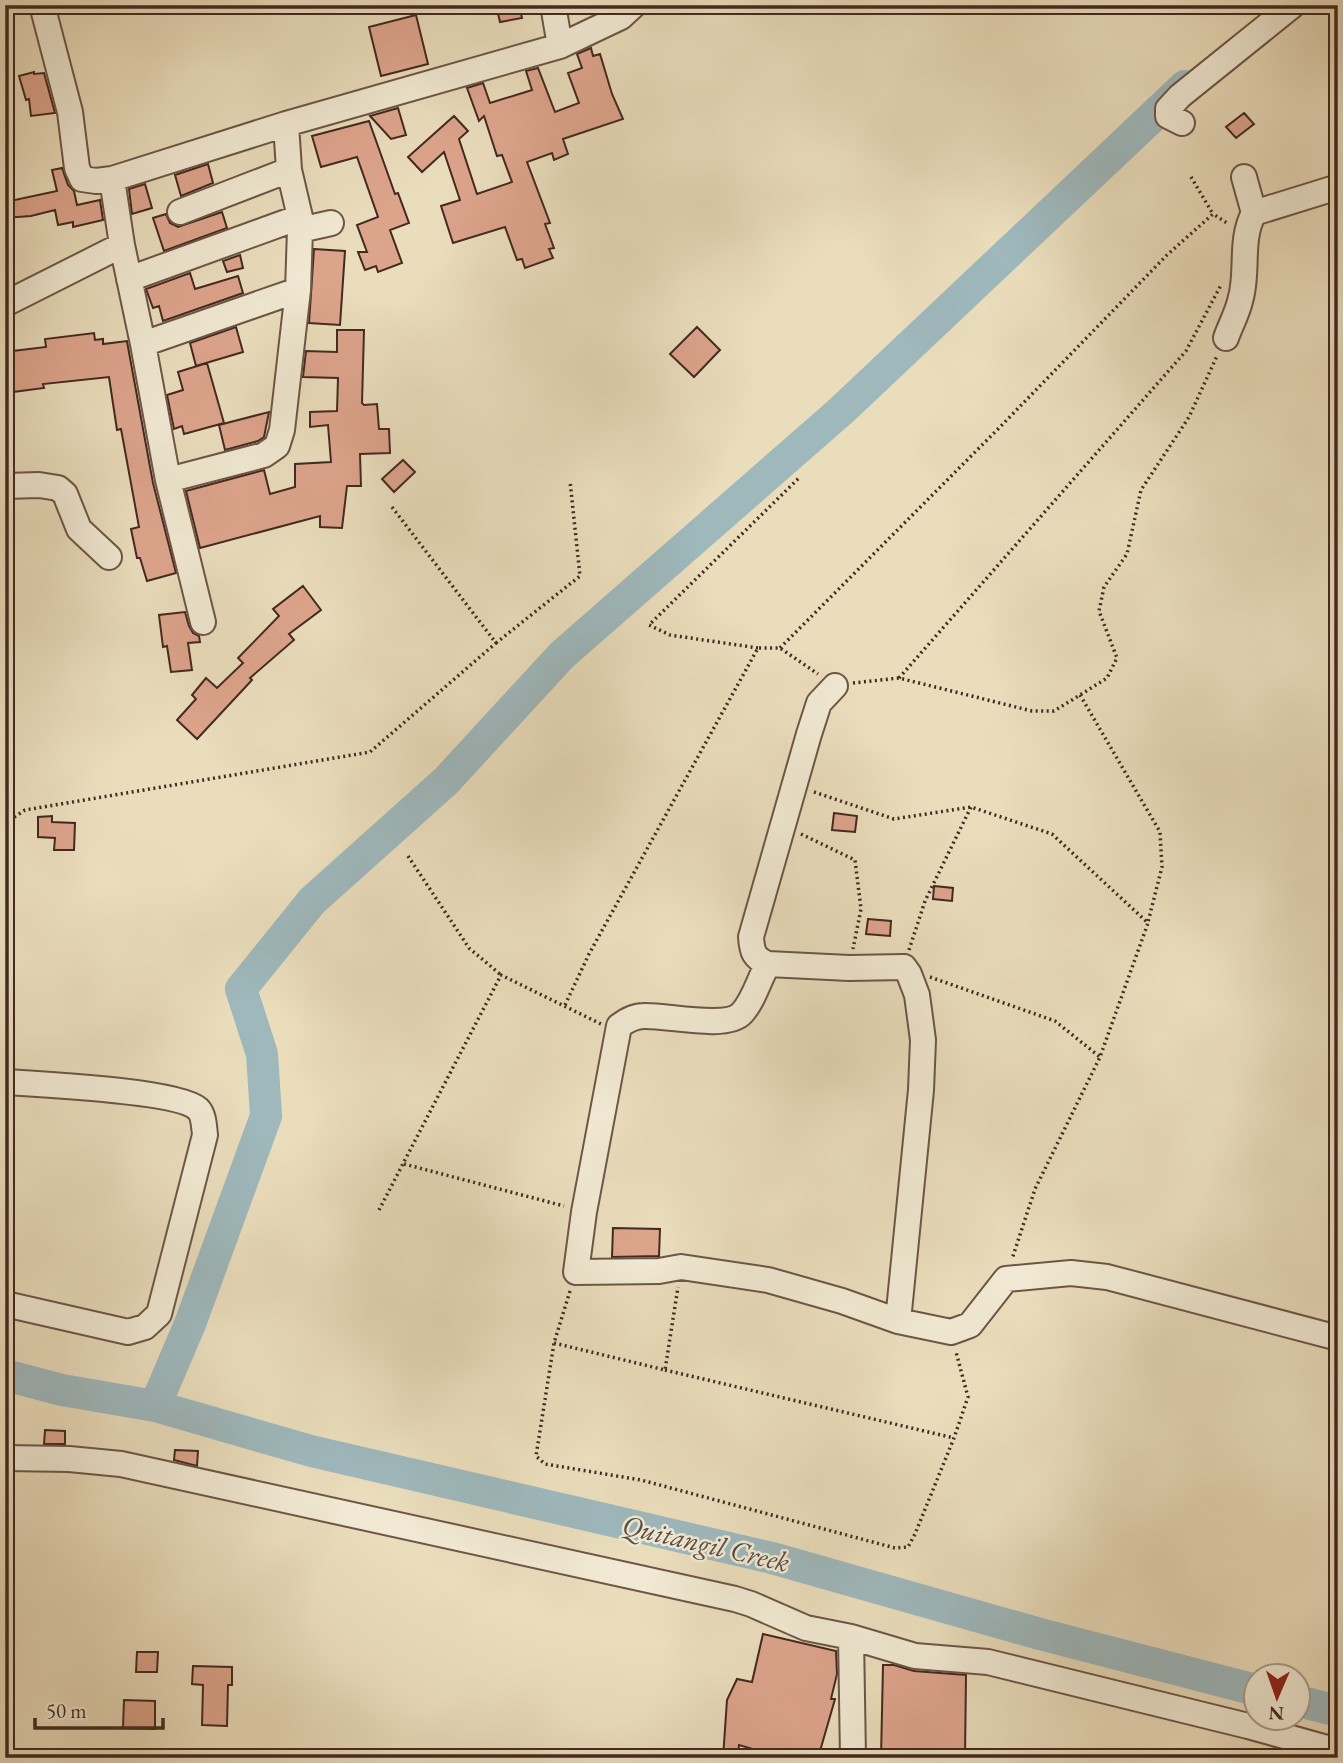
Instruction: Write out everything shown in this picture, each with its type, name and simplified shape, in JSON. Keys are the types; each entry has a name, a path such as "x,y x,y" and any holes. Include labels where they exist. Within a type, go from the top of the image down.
{"street":[{"path":"42,5 70,111 77,168 82,179 88,181 112,179 286,124 560,46 621,17 634,5"},
{"path":"553,5 560,46"},
{"path":"1182,123 1168,116 1168,109 1180,96 1293,5"},
{"path":"168,480 264,455 277,446 282,430 298,290 300,224 289,170 286,124"},
{"path":"180,212 289,170"},
{"path":"1244,177 1254,213"},
{"path":"112,179 122,245 168,480 203,622"},
{"path":"1226,338 1241,301 1249,222 1254,213 1338,187"},
{"path":"129,279 300,224 331,223"},
{"path":"5,304 122,245"},
{"path":"143,344 298,290"},
{"path":"5,486 39,485 58,488 65,495 79,529 109,557"},
{"path":"835,686 820,703 809,734 751,937 752,952 759,960 768,964 849,968 904,967 909,974 917,995 923,1040 921,1090 898,1321"},
{"path":"768,964 744,1011 737,1018 720,1021 643,1016 628,1019 619,1026 584,1212 576,1272 659,1272 681,1267 768,1280 842,1301 898,1321 951,1332 970,1325 1006,1279 1071,1273 1107,1277 1338,1338"},
{"path":"5,1082 90,1087 184,1101 198,1109 205,1135 159,1314 145,1327 128,1332 5,1304"},
{"path":"5,1458 69,1459 121,1464 735,1600 751,1604 806,1628 851,1637 915,1656 988,1661 1338,1751"},
{"path":"851,1637 853,1758"}],"path":[{"path":"1191,177 1213,214 1227,222 1228,232"},
{"path":"780,648 1167,255 1213,214"},
{"path":"899,677 1186,351 1220,290 1223,277"},
{"path":"800,477 649,625 670,635 758,648 780,648 835,686 899,677 1032,711 1054,712 1107,678 1117,658 1099,611 1104,587 1127,554 1141,490 1189,417 1226,338"},
{"path":"5,823 25,810 370,752 496,643 580,576 569,481"},
{"path":"392,507 496,643"},
{"path":"565,1005 589,954 758,648"},
{"path":"1006,1279 1035,1189 1100,1057 1148,923 1162,867 1160,832 1080,695"},
{"path":"796,786 894,819 971,807 1052,834 1148,923"},
{"path":"971,807 925,901 904,967 1055,1021 1100,1057"},
{"path":"784,826 855,860 861,909 849,968"},
{"path":"408,856 469,948 501,975 598,1024 619,1026"},
{"path":"379,1210 501,975"},
{"path":"404,1164 584,1212"},
{"path":"665,1370 681,1267"},
{"path":"576,1272 554,1343 536,1457 545,1464 642,1480 895,1548 908,1547 915,1534 968,1397 951,1332"},
{"path":"554,1343 954,1438"}],"building":[{"path":"496,5 519,5 522,18 500,22"},
{"path":"416,15 428,64 381,76 369,27"},
{"path":"591,48 593,56 600,54 623,119 563,139 568,154 554,160 552,153 527,162 550,223 545,224 554,248 549,249 553,258 525,268 522,259 517,260 505,227 453,243 441,206 460,200 444,152 422,172 408,157 454,116 468,131 459,139 477,194 512,182 502,155 497,156 484,116 479,121 467,88 483,83 490,103 532,90 526,71 538,68 555,112 579,103 568,73 582,68 577,54"},
{"path":"34,72 44,73 55,113 31,116 29,99 26,100 19,76"},
{"path":"398,108 406,135 391,139 370,116"},
{"path":"1244,113 1254,124 1236,138 1226,127"},
{"path":"369,121 395,194 398,193 409,223 390,230 402,263 378,272 376,266 365,270 358,252 367,252 357,225 378,217 357,157 321,167 312,136"},
{"path":"208,164 213,183 181,196 175,175"},
{"path":"62,168 68,185 74,191 77,205 100,200 103,220 73,227 73,222 58,225 55,210 31,216 5,218 5,202 57,191 52,170"},
{"path":"145,184 152,208 132,214 129,189"},
{"path":"222,212 227,228 164,251 153,218 166,214 170,223 178,227"},
{"path":"314,249 345,251 340,325 309,323"},
{"path":"240,255 243,268 227,272 223,261"},
{"path":"190,273 195,289 238,276 243,293 163,321 159,306 153,308 146,289"},
{"path":"236,327 243,352 196,366 190,343"},
{"path":"697,327 720,350 694,377 670,354"},
{"path":"337,330 364,330 362,403 377,404 379,429 389,429 390,453 360,454 361,486 347,486 342,528 320,527 320,516 200,548 186,491 264,470 270,494 295,487 295,464 331,462 328,425 310,427 310,412 337,411 338,378 303,377 306,351 337,352"},
{"path":"94,333 95,340 103,339 103,344 127,341 153,483 176,573 147,581 140,558 137,558 131,529 139,527 121,429 117,430 109,377 43,384 44,388 5,393 5,352 46,347 45,339"},
{"path":"207,363 224,423 184,434 182,426 174,429 167,395 183,390 178,372"},
{"path":"269,412 264,437 225,450 219,425"},
{"path":"403,460 415,472 394,492 382,479"},
{"path":"303,586 321,610 289,634 294,640 250,678 252,680 197,739 177,720 196,699 192,695 206,678 217,688 243,663 238,658 279,616 273,609"},
{"path":"185,612 189,626 193,633 199,636 200,642 188,643 192,670 171,672 167,646 163,647 159,615"},
{"path":"834,813 857,816 855,832 832,830"},
{"path":"52,816 52,822 75,823 74,850 54,850 55,838 38,837 38,817"},
{"path":"934,886 953,888 952,901 933,899"},
{"path":"868,919 891,921 890,936 866,934"},
{"path":"613,1228 660,1229 659,1256 612,1257"},
{"path":"45,1430 65,1431 65,1444 44,1444"},
{"path":"175,1450 198,1451 197,1466 174,1460"},
{"path":"763,1634 836,1651 837,1674 831,1699 835,1699 818,1758 784,1758 739,1745 738,1758 723,1758 727,1700 737,1679 752,1682"},
{"path":"137,1652 158,1652 157,1672 136,1672"},
{"path":"883,1665 914,1671 966,1675 965,1758 881,1758"},
{"path":"193,1666 232,1667 232,1685 228,1685 227,1726 202,1725 203,1685 192,1684"},
{"path":"124,1700 155,1701 155,1729 123,1728"}],"waterway":[{"path":"155,1406 190,1324 266,1116 262,1054 241,989 312,901 446,781 562,655 842,410 1185,86"},
{"name":"Quitangil Creek","path":"5,1375 62,1390 155,1406 311,1451 772,1558 1040,1634 1242,1686"},
{"name":"Quitangil Creek","path":"1312,1704 1338,1711"}]}
